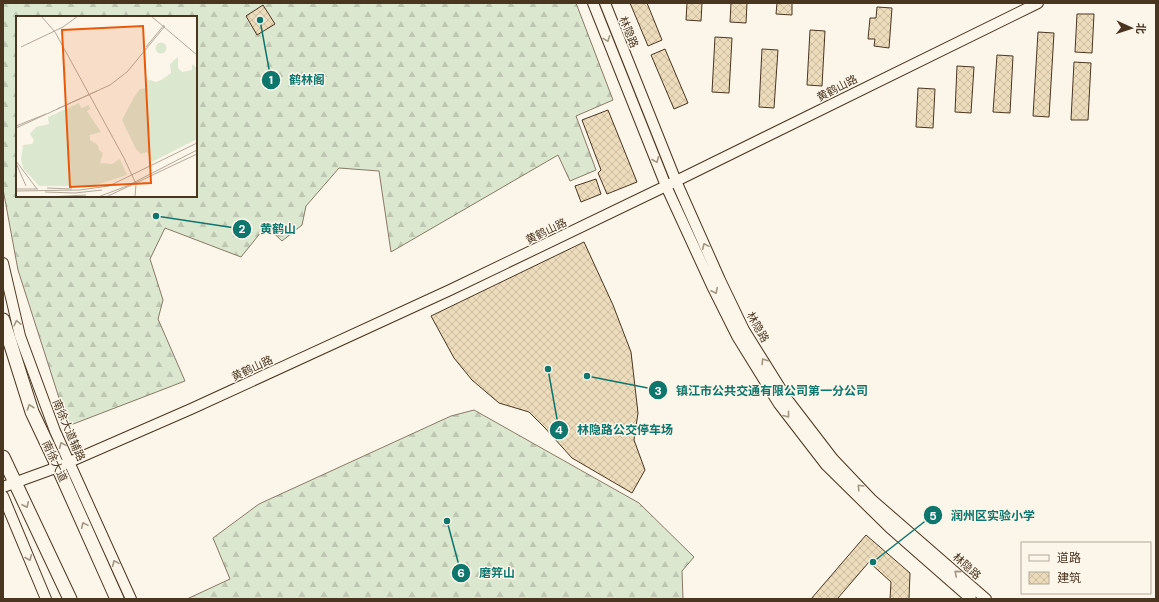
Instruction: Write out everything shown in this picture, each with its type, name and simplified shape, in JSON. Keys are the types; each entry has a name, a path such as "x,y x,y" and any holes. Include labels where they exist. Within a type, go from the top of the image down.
{"main road":[{"name":"南徐大道","path":"3,320 32,412 64,464 117,599"},
{"path":"3,457 9,485 70,599"}],"street":[{"name":"林隐路","path":"593,3 666,186 737,336 779,404 826,465 890,528 971,599"},
{"name":"林隐路","path":"605,3 676,181 720,280 744,330 788,399 833,459 871,499 986,599"},
{"name":"黄鹤山路","path":"9,485 64,464 220,396 450,290 666,186 1038,3"},
{"name":"南徐大道辅路","path":"3,263 20,336 55,430 64,464 131,599"},
{"path":"3,496 46,599"}],"green space":[{"path":"3,3 576,3 613,100 576,116 596,170 570,181 558,155 391,252 379,171 339,168 306,206 302,225 282,241 266,226 241,257 165,228 150,259 163,300 158,319 185,381 68,426 18,270 3,189"},
{"path":"474,410 639,503 694,557 682,571 683,599 187,599 230,579 213,538 259,504 451,416"}],"building":[{"path":"630,3 647,3 662,40 648,46"},
{"path":"687,3 702,3 701,21 686,20"},
{"path":"731,3 747,3 746,23 730,22"},
{"path":"777,3 792,3 792,15 776,14"},
{"path":"263,5 275,24 257,35 246,16"},
{"path":"877,7 892,8 889,48 874,46 875,39 868,39 870,18 876,18"},
{"path":"1077,14 1094,14 1092,53 1075,52"},
{"path":"810,30 825,31 822,86 807,85"},
{"path":"1038,32 1054,33 1049,117 1033,116"},
{"path":"715,37 732,38 729,93 712,92"},
{"path":"665,49 688,103 674,109 651,55"},
{"path":"762,49 778,50 774,108 759,107"},
{"path":"997,55 1013,56 1010,113 993,112"},
{"path":"1074,62 1091,63 1088,120 1071,120"},
{"path":"957,66 974,67 971,113 955,112"},
{"path":"918,88 935,89 933,128 916,127"},
{"path":"608,110 637,182 607,194 598,173 601,170 582,120"},
{"path":"596,179 601,194 581,202 575,186"},
{"path":"584,242 613,305 631,352 638,413 634,440 645,470 632,493 572,458 529,412 499,403 472,380 454,358 431,316"},
{"path":"866,535 910,573 909,599 890,599 891,582 869,562 838,598 839,599 811,599"}],"place":[{"name":"鹤林阁","path":"260,20"},
{"name":"黄鹤山","path":"156,216"},
{"name":"林隐路公交停车场","path":"548,369"},
{"name":"镇江市公共交通有限公司第一分公司","path":"587,376"},
{"name":"磨笄山","path":"447,521"},
{"name":"润州区实验小学","path":"873,562"}]}
